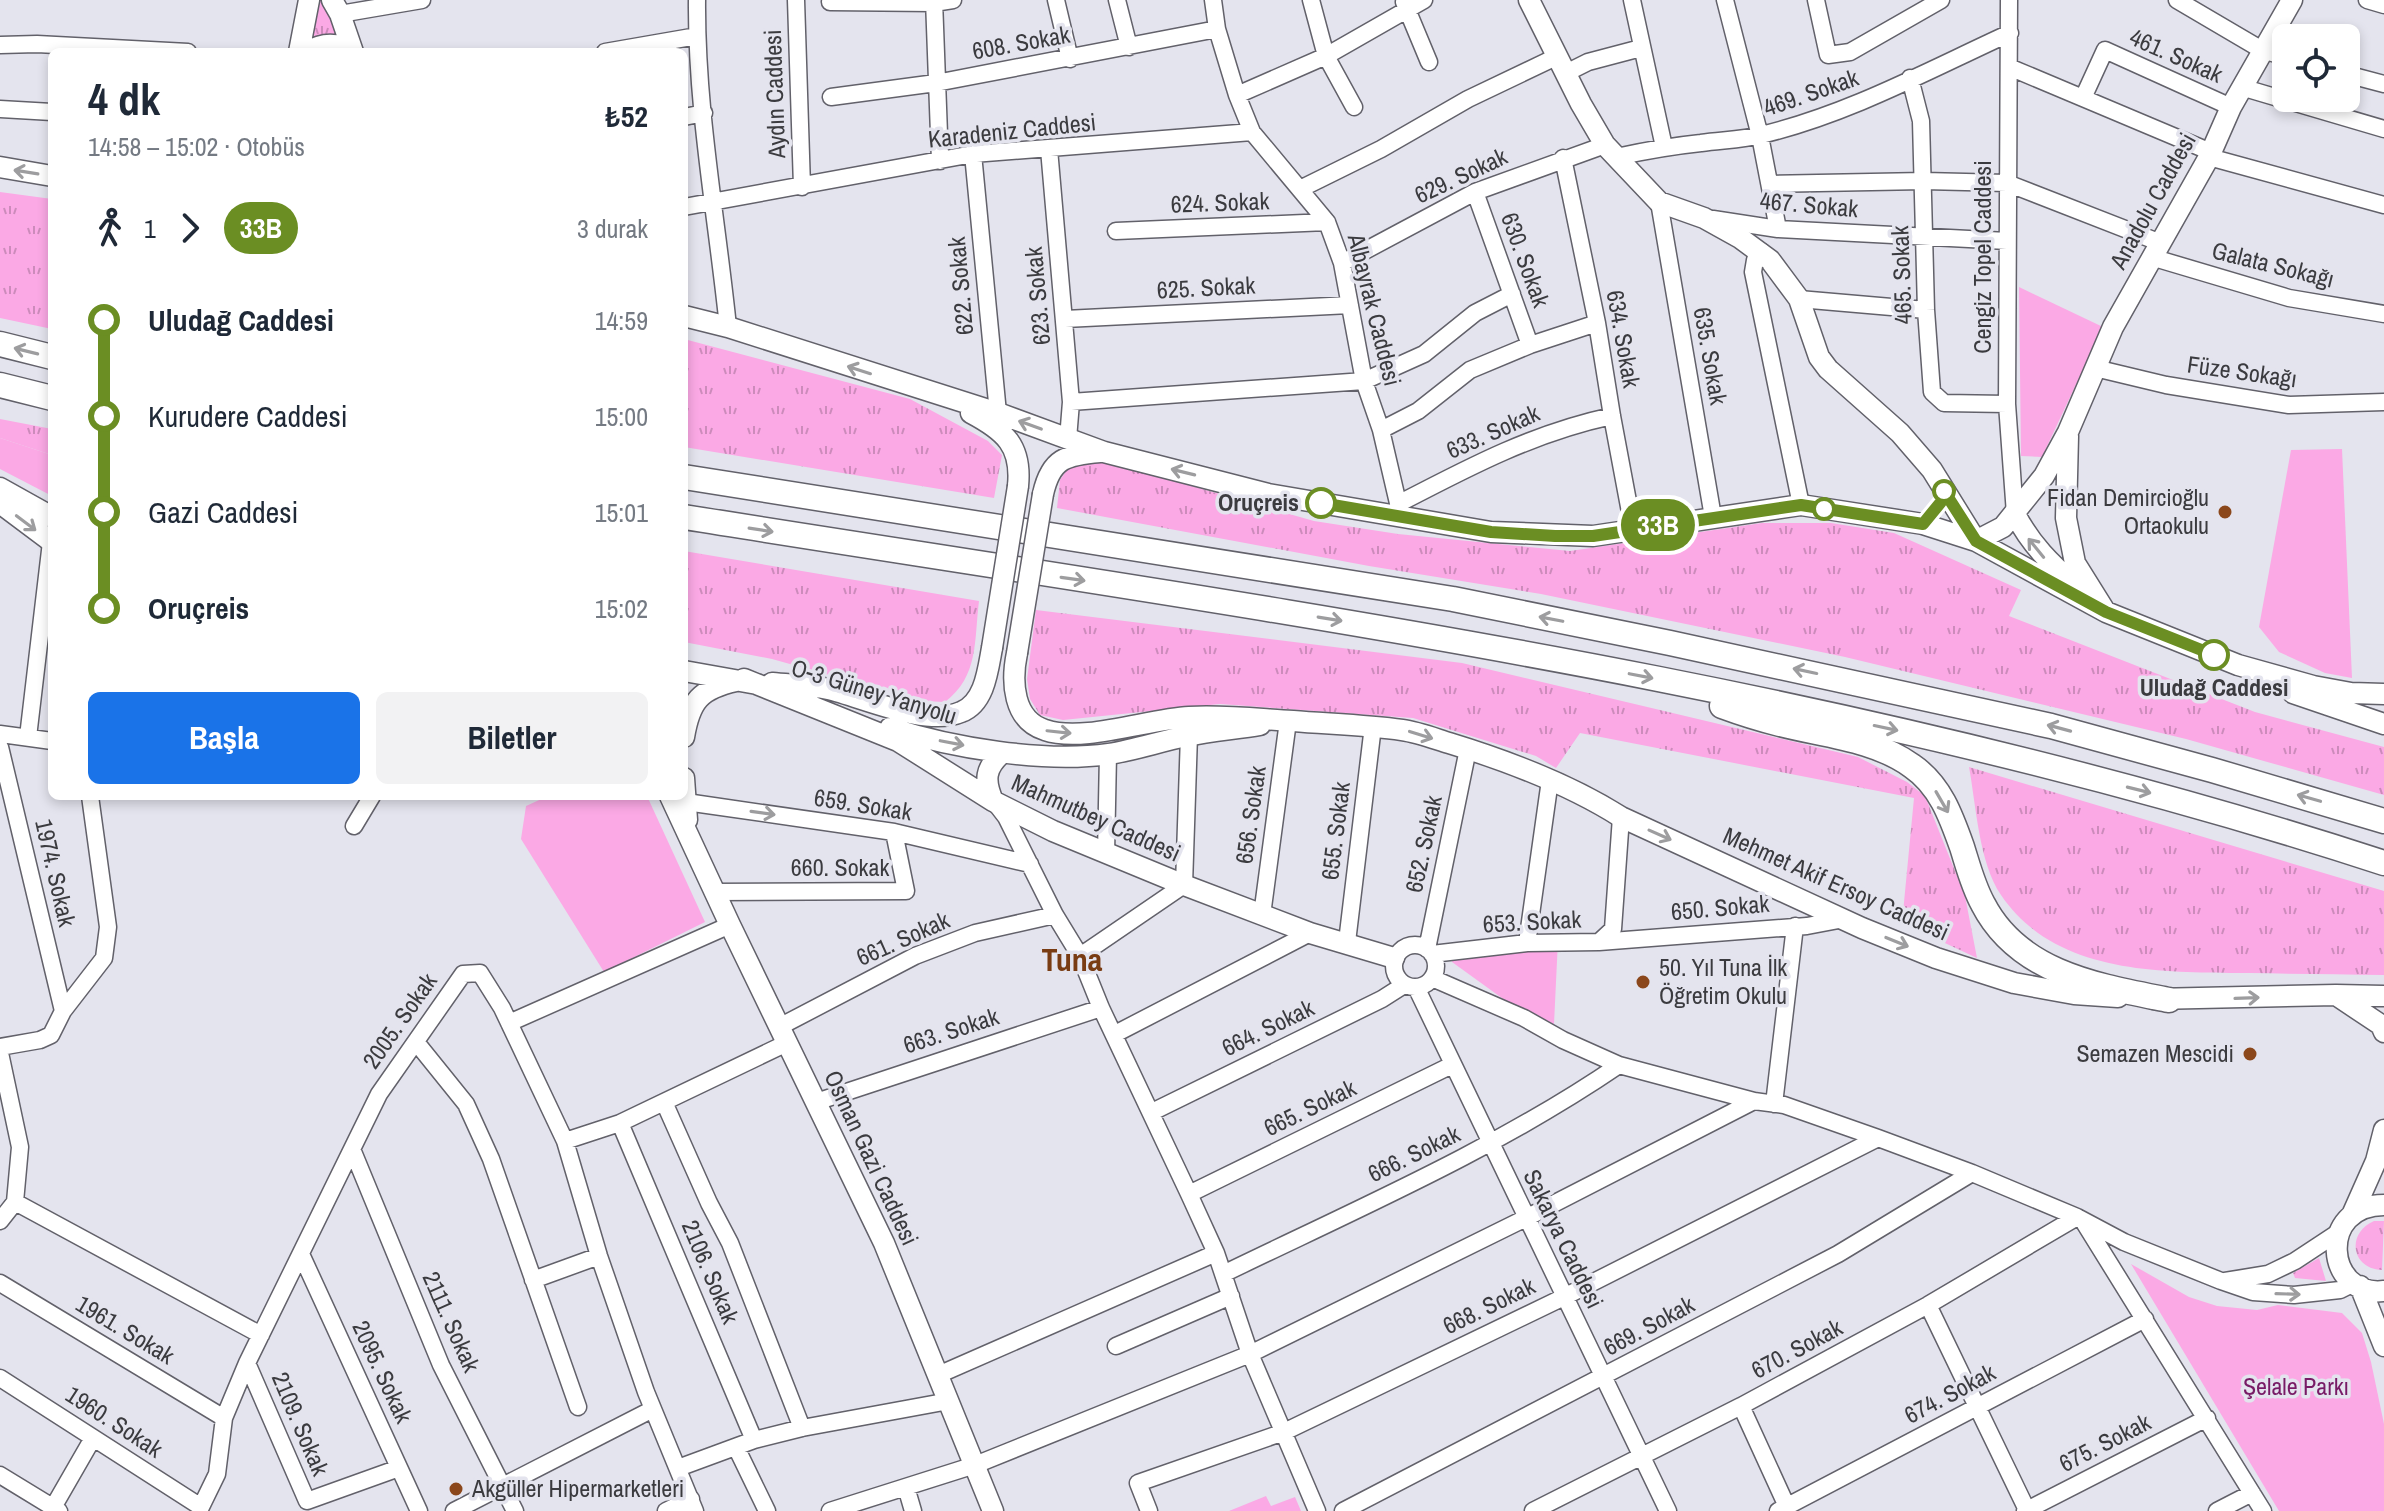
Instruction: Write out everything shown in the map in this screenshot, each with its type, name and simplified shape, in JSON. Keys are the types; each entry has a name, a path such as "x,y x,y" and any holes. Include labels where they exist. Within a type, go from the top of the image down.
{"highway":[{"path":"0,344 48,356"},
{"path":"0,385 48,399"},
{"path":"0,398 48,400"},
{"path":"688,478 1453,599 2051,726 2384,821"},
{"path":"688,518 1341,621 1673,683 1994,752 2175,799 2384,863"},
{"path":"1673,683 1720,706 1779,724 1855,741 1911,764 1940,795 1984,905 1999,929 2015,944 2044,965 2074,978 2169,1000"}],"main road":[{"path":"300,48 309,0"},
{"path":"1529,0 1610,151 1659,202 1704,218 1762,252 1778,269 1799,299 1819,357 1828,369 1900,433 1932,470 1976,541"},
{"name":"Anadolu Caddesi","path":"1976,541 2003,527 2044,476 2068,432 2113,327 2210,155 2283,3"},
{"path":"336,7 351,48"},
{"path":"316,48 325,44 346,48"},
{"path":"0,167 48,175"},
{"path":"688,317 998,413 1104,452 1268,494 1400,510 1491,532 1593,536 1801,505 1923,524 1976,541 2106,612 2238,665 2313,686 2351,693 2384,694"},
{"path":"688,715 702,692 744,679 828,689 929,716 961,712 976,700 987,678 1018,486 1019,460 1010,441 981,418 934,394"},
{"path":"2068,432 2066,518 2075,563 2106,612"},
{"path":"1104,452 1080,454 1055,464 1047,476 1014,667 1017,703 1027,722 1046,731 1075,734 1197,716 1234,715 1288,721"},
{"path":"0,488 48,515"},
{"path":"1923,524 1941,502 1944,491"},
{"path":"0,503 48,539"},
{"path":"2015,514 2043,557 2106,612"},
{"path":"2238,665 2275,686 2384,724"},
{"name":"O-3 Güney Yanyolu","path":"688,672 744,679 914,735 1002,753 1108,754 1189,735 1288,721"},
{"name":"Mahmutbey Caddesi","path":"744,679 898,741 993,801 1106,854 1310,933 1394,958"},
{"name":"Mehmet Akif Ersoy Caddesi","path":"1288,721 1405,730 1468,749 1590,797 1621,817 1844,919 1936,958 2014,983 2074,994 2169,1000 2377,995"},
{"path":"993,801 986,785 987,773 991,763 1002,753"},
{"name":"Osman Gazi Caddesi","path":"678,800 688,832 714,892 884,1243 993,1511"},
{"path":"2336,995 2381,1025 2384,1032"},
{"path":"2352,1215 2376,1161 2384,1130"},
{"path":"2384,1205 2372,1205 2344,1221 2339,1232 2337,1257 2345,1275 2357,1285 2367,1290 2384,1291"},
{"path":"2357,1285 2384,1346"}],"street":[{"path":"336,7 422,0"},
{"path":"697,0 704,113 728,327"},
{"name":"Aydın Caddesi","path":"796,0 802,187"},
{"path":"830,2 953,0"},
{"path":"1056,0 1070,59"},
{"path":"1117,0 1129,47"},
{"name":"Albayrak Caddesi","path":"1213,0 1217,29 1252,132 1327,222 1342,263 1364,381 1381,430 1400,510"},
{"path":"1311,0 1326,56 1354,107"},
{"path":"1237,95 1326,56 1405,4 1424,0"},
{"path":"1632,0 1664,147"},
{"path":"1725,0 1760,136 1778,229"},
{"path":"1816,0 1828,55 1850,52 1941,0"},
{"name":"Cengiz Topel Caddesi","path":"2009,0 2007,404 2015,514"},
{"path":"2177,0 2272,53"},
{"path":"2367,0 2384,5"},
{"path":"934,2 940,161"},
{"path":"1405,4 1429,62"},
{"name":"608. Sokak","path":"831,97 936,83 1217,29"},
{"name":"469. Sokak","path":"1610,151 1760,136 1882,93 2010,33"},
{"path":"628,48 697,36"},
{"path":"0,45 112,48"},
{"path":"1300,189 1381,149 1468,99 1562,64 1588,62 1641,48"},
{"name":"461. Sokak","path":"2083,98 2105,50 2231,107"},
{"path":"2009,67 2210,155 2384,205"},
{"name":"465. Sokak","path":"1910,78 1921,121 1926,310 1932,392 1944,403 2007,404"},
{"path":"2360,78 2384,84"},
{"path":"2241,87 2384,129"},
{"path":"0,109 48,112"},
{"path":"688,116 704,113"},
{"name":"Karadeniz Caddesi","path":"688,206 973,154 1252,132"},
{"name":"623. Sokak","path":"1049,149 1071,402 1068,439"},
{"name":"629. Sokak","path":"1342,263 1475,192 1563,158 1610,151"},
{"name":"622. Sokak","path":"973,154 998,413"},
{"name":"634. Sokak","path":"1563,158 1597,323 1633,528"},
{"name":"Galata Sokağı","path":"1770,184 2007,183 2156,250 2289,298 2384,314"},
{"name":"630. Sokak","path":"1475,192 1530,345"},
{"name":"635. Sokak","path":"1659,202 1713,517"},
{"name":"467. Sokak","path":"1704,218 1778,229 2007,241"},
{"name":"624. Sokak","path":"1116,231 1327,222"},
{"path":"1762,252 1755,260 1753,272 1801,505"},
{"path":"1071,402 1364,381 1424,354 1475,313 1512,294"},
{"path":"1799,299 1926,310"},
{"name":"625. Sokak","path":"1065,319 1350,305"},
{"path":"1381,430 1418,411 1470,370 1530,345 1597,323"},
{"name":"Füze Sokağı","path":"2095,368 2166,385 2289,405 2384,402"},
{"name":"633. Sokak","path":"1400,510 1492,456 1567,426 1612,416"},
{"path":"28,737 48,574"},
{"name":"656. Sokak","path":"1262,915 1288,721"},
{"name":"655. Sokak","path":"1347,942 1373,726"},
{"path":"0,734 48,740"},
{"path":"1080,956 1184,885 1189,735"},
{"name":"1974. Sokak","path":"0,747 63,1011"},
{"name":"652. Sokak","path":"1430,951 1468,749"},
{"path":"1106,854 1108,754"},
{"path":"1527,943 1550,780"},
{"path":"0,1221 15,1202 20,1147 0,1050 51,1035 63,1011 104,958 108,927 91,800"},
{"path":"354,826 370,800"},
{"name":"659. Sokak","path":"685,800 894,832 1030,864"},
{"path":"993,801 1006,817 1055,915 1080,956 1101,1008 1152,1112 1216,1253 1250,1354 1317,1511"},
{"name":"653. Sokak","path":"1430,951 1527,943 1599,942 1613,929 1621,817"},
{"name":"660. Sokak","path":"714,892 906,891 894,832"},
{"name":"661. Sokak","path":"565,1141 620,1123 664,1102 915,956 975,933 1055,915"},
{"name":"650. Sokak","path":"1599,942 1844,919"},
{"path":"509,1023 730,925"},
{"path":"1774,1104 1795,926"},
{"path":"1115,1034 1310,933"},
{"path":"1432,978 1436,966 1430,951 1409,945 1394,958 1395,976 1410,986 1432,978 1524,1018 1563,1040 1619,1065 1774,1104 1878,1138 1972,1173 2253,1292 2294,1295 2357,1285"},
{"name":"2005. Sokak","path":"200,1509 217,1474 224,1418 247,1363 379,1094 463,974 480,973 509,1023 565,1141 599,1256 653,1409 693,1505"},
{"name":"Sakarya Caddesi","path":"1410,986 1605,1376 1668,1511"},
{"name":"664. Sokak","path":"1152,1112 1410,986"},
{"name":"663. Sokak","path":"816,1102 1101,1008"},
{"path":"416,1042 466,1104 491,1159 578,1407"},
{"name":"665. Sokak","path":"1189,1194 1452,1065"},
{"name":"666. Sokak","path":"1223,1274 1490,1144 1570,1099 1619,1065"},
{"path":"838,1510 975,1465 1250,1354 1754,1101"},
{"path":"664,1102 730,1243 802,1428"},
{"name":"2106. Sokak","path":"620,1123 754,1440"},
{"name":"668. Sokak","path":"1149,1511 1138,1483 1284,1432 1564,1297 1878,1138"},
{"name":"2111. Sokak","path":"352,1149 441,1365 515,1511"},
{"name":"669. Sokak","path":"1343,1511 1838,1254 1972,1173"},
{"path":"15,1202 261,1335"},
{"path":"2081,1220 2263,1511"},
{"name":"670. Sokak","path":"1535,1511 1741,1406 2081,1220"},
{"path":"2221,1281 2268,1274 2295,1261 2339,1232"},
{"path":"938,1375 1216,1253"},
{"name":"2095. Sokak","path":"301,1254 419,1511"},
{"path":"533,1280 599,1256"},
{"name":"1961. Sokak","path":"0,1283 224,1418"},
{"path":"1116,1346 1231,1296"},
{"path":"1928,1305 2026,1510"},
{"name":"674. Sokak","path":"1785,1510 2145,1319"},
{"name":"2109. Sokak","path":"247,1363 307,1501 399,1468"},
{"name":"1960. Sokak","path":"0,1378 200,1509"},
{"path":"678,1468 754,1440 802,1428 949,1401"},
{"path":"1741,1406 1785,1510"},
{"path":"454,1511 653,1409"},
{"name":"675. Sokak","path":"2026,1510 2207,1418"},
{"path":"0,1475 54,1510 93,1438"},
{"path":"736,1447 767,1511"},
{"path":"906,1487 913,1511"},
{"path":"2217,1511 2252,1493"},
{"path":"666,1511 693,1505"}],"green space":[{"path":"323,0 339,33 316,39 313,34 318,1"},
{"path":"0,192 48,198 48,328 0,318"},
{"path":"2019,287 2103,327 2042,457 2021,456"},
{"path":"688,340 910,399 988,441 1002,455 994,498 688,448"},
{"path":"0,419 48,428 48,454 0,438"},
{"path":"0,438 48,454 48,494 0,469"},
{"path":"2342,449 2352,678 2325,673 2279,652 2259,627 2291,450"},
{"path":"1094,458 1314,521 1398,534 1570,551 1762,523 1831,523 1894,533 2021,590 2009,616 2255,712 2384,747 2384,795 2186,739 1845,657 1541,594 1369,566 1057,508 1060,480 1070,465"},
{"path":"688,552 979,601 969,669 956,692 945,702 922,701 772,659 688,643"},
{"path":"1036,610 1462,663 1858,757 1907,782 1925,796 1965,896 1977,958 1902,923 1914,798 1580,733 1556,768 1536,756 1413,718 1220,704 1063,720 1040,715 1030,699 1027,679"},
{"path":"1969,767 2384,891 2384,975 2148,969 2081,955 2051,941 2024,922 1994,882 1983,850"},
{"path":"539,800 649,800 705,922 604,972 521,839 526,806"},
{"path":"1558,940 1554,1024 1506,1001 1452,962 1452,946"},
{"path":"2374,1221 2384,1221 2382,1270 2364,1264 2356,1250 2359,1234"},
{"path":"2319,1258 2326,1281 2295,1278 2293,1273"},
{"name":"Şelale Parkı","path":"2131,1264 2189,1297 2217,1306 2257,1310 2278,1305 2342,1313 2362,1333 2371,1362 2384,1424 2384,1511 2279,1511"},
{"path":"1266,1496 1271,1506 1295,1497 1301,1511 1229,1511"}],"bus line":[{"name":"33B","path":"1321,503 1491,532 1593,536 1801,505 1923,524 1941,502 1944,491 1976,541 2106,612 2214,655"}],"place":[{"name":"Oruçreis","path":"1321,503"},
{"name":"Fidan Demircioğlu Ortaokulu","path":"2225,512"},
{"name":"Uludağ Caddesi","path":"2214,655"},
{"name":"50. Yıl Tuna İlk Öğretim Okulu","path":"1643,982"},
{"name":"Semazen Mescidi","path":"2250,1054"},
{"name":"Akgüller Hipermarketleri","path":"456,1489"}],"district":[{"name":"Tuna","path":"1072,960"}]}
